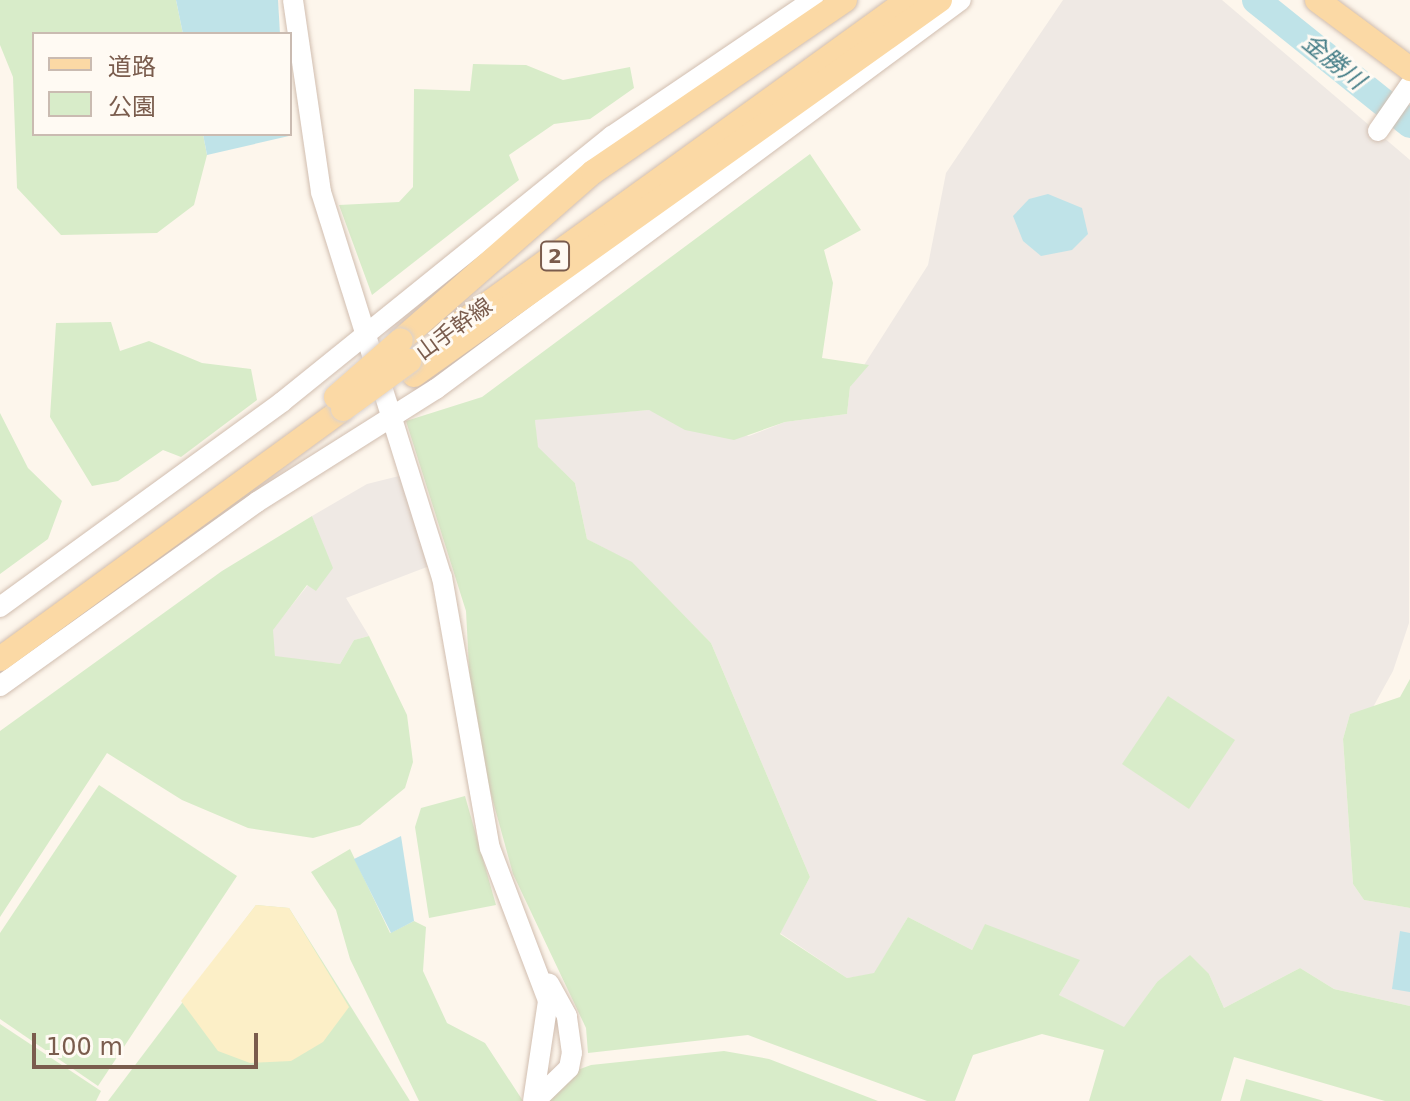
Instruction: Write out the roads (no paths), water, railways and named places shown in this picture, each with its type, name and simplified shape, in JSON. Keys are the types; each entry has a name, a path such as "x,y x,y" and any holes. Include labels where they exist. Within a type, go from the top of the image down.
{"main road":[{"path":"408,359 593,172 845,0"},
{"name":"山手幹線","path":"0,659 408,359 908,0"},
{"path":"408,359 940,0"},
{"path":"1317,0 1410,69"},
{"path":"193,518 340,409"}],"street":[{"path":"293,0 321,192 388,419 442,577 490,848 543,978 547,1042 534,1101"},
{"path":"0,607 365,336 612,136 813,0"},
{"path":"0,686 224,524 388,419 961,0"},
{"path":"1378,131 1410,85"}],"water":[{"path":"176,0 278,0 280,32 183,32"},
{"path":"203,136 289,136 207,155"},
{"path":"1048,194 1082,208 1088,234 1072,250 1041,256 1023,241 1013,216 1029,199"},
{"path":"401,836 414,921 391,933 354,859"},
{"path":"1400,931 1410,933 1410,992 1392,989"}],"waterway":[{"name":"金勝川","path":"1256,0 1410,124"}]}
